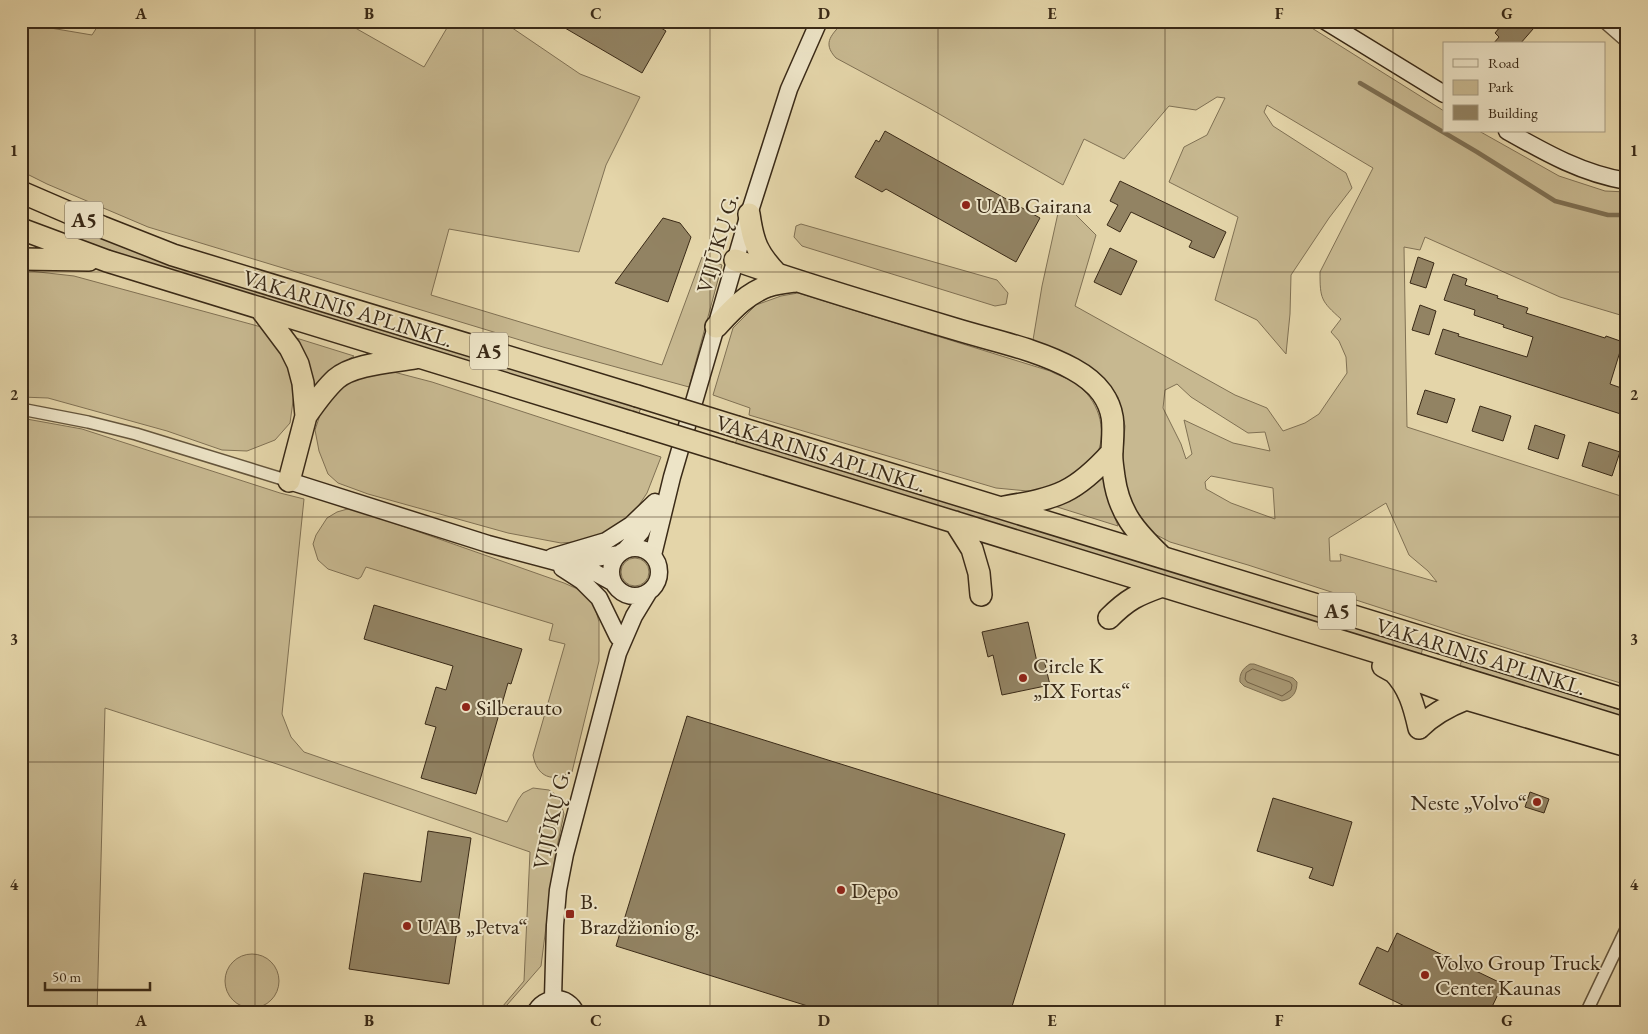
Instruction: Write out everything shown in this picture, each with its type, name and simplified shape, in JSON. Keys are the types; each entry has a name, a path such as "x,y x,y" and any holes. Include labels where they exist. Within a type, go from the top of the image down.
{"highway":[{"name":"VAKARINIS APLINKL.","path":"21,192 102,227 174,255 1627,700"},
{"path":"749,214 756,248 764,260 787,278"},
{"name":"VAKARINIS APLINKL.","path":"21,230 107,261 1627,729"},
{"path":"21,259 107,261"},
{"path":"735,260 787,278 1026,350 1072,369 1089,379 1108,402 1112,416 1114,429 1112,452 1116,488 1120,503 1134,529 1165,559"},
{"path":"716,327 734,307 751,294 787,278"},
{"path":"260,308 290,348 298,364 303,383 306,416 289,481"},
{"path":"306,416 323,392 337,378 354,370 419,357"},
{"path":"1000,508 1033,502 1069,490 1092,474 1112,452"},
{"path":"954,522 972,549 979,573 981,595"},
{"path":"1109,618 1122,604 1136,596 1162,586"},
{"path":"1335,639 1392,671 1466,698 1627,746"},
{"path":"1392,671 1403,681 1415,710 1419,728 1432,716 1466,698"}],"main road":[{"path":"1325,21 1443,93"},
{"name":"VIJŪKŲ G.","path":"653,556 672,477 749,214 789,89 820,23"},
{"path":"1509,132 1570,165 1600,175 1627,181"},
{"name":"VIJŪKŲ G.","path":"621,552 642,532 655,502 672,477"},
{"path":"289,481 488,544 548,558 594,572 624,594 632,597 648,593 654,588 660,571 658,563 653,556 640,548 632,548 597,558 548,558"},
{"path":"548,558 606,542 631,525 655,502"},
{"path":"615,586 611,567 621,552"},
{"path":"548,558 582,581 599,598 618,637"},
{"name":"VIJŪKŲ G.","path":"615,586 618,654"},
{"name":"VIJŪKŲ G.","path":"553,998 555,925 564,854 618,654 634,616 648,593"},
{"path":"535,1013 538,1007 545,1001 553,998 568,1002 576,1013"}],"street":[{"path":"1604,21 1627,42"},
{"path":"21,409 88,422 136,434 289,481"},
{"path":"1586,1013 1627,927"}],"green space":[{"path":"101,21 343,21 424,67 451,21 502,21 580,74 640,97 606,165 579,252 449,229 431,295 662,365 702,257 722,265 689,387 543,347 148,227 21,171 21,23 92,35"},
{"path":"844,21 1299,21 1443,110 1443,132 1481,132 1559,176 1605,191 1627,192 1627,317 1560,297 1425,237 1420,250 1404,247 1407,427 1627,498 1627,685 1170,542 1145,529 1132,514 1122,467 1125,426 1118,397 1105,379 1087,366 1033,340 1042,286 1060,204 1075,214 1096,235 1075,306 1235,395 1267,408 1283,431 1305,423 1319,414 1347,373 1346,357 1339,341 1331,332 1341,319 1329,308 1323,299 1320,288 1320,272 1373,168 1267,105 1264,112 1273,126 1346,173 1352,188 1329,218 1291,275 1286,354 1257,320 1215,300 1238,217 1169,182 1184,147 1207,135 1225,98 1217,97 1196,110 1169,106 1124,159 1084,139 1063,185 927,107 836,58 829,47 830,38","holes":["1177,384 1191,397 1248,433 1265,432 1270,451 1233,443 1184,420 1192,454 1186,459 1181,444 1163,408 1165,390","1211,476 1273,488 1275,519 1231,503 1206,489 1205,482","1386,503 1409,555 1428,571 1437,582 1340,554 1341,561 1330,561 1329,538"]},
{"path":"801,224 997,280 1008,293 1006,304 995,306 802,246 794,237 796,226"},
{"path":"80,229 174,265 641,408 638,415 76,241"},
{"path":"21,270 74,276 265,328 287,362 294,394 290,423 275,440 247,451 222,450 167,431 48,398 21,397"},
{"path":"798,293 1050,371 1072,381 1093,402 1100,420 1101,439 1091,468 1038,492 996,488 749,415 750,408 713,395 733,328 756,305 781,296"},
{"path":"293,337 354,356 332,370 309,400"},
{"path":"386,370 432,382 661,457 647,493 633,514 613,530 588,541 561,543 508,533 368,494 338,483 328,474 319,451 315,430 321,412 329,395 350,380"},
{"path":"21,418 82,429 304,499 282,714 291,737 304,752 507,822 523,793 533,788 549,790 559,797 564,814 555,856 541,966 500,1013 497,1013 524,981 530,852 277,764 105,708 97,1013 21,1013"},
{"path":"738,436 1423,647 1421,655 735,444"},
{"path":"1100,475 1105,478 1110,504 1118,526 1054,506 1080,496"},
{"path":"351,508 564,583 582,591 594,604 599,622 599,661 572,772 558,777 546,776 538,768 533,755 565,644 549,640 553,624 366,567 358,579 328,569 318,560 313,544 316,535 327,518 337,512"},
{"path":"635,558 645,562 649,572 645,582 635,586 625,582 621,572 625,562"},
{"path":"1462,660 1627,712 1627,720 1459,668"},
{"path":"252,954 262,956 271,962 277,971 279,981 277,991 271,1000 262,1006 252,1008 242,1006 233,1000 227,991 225,981 227,971 233,962 242,956"}],"water":[{"path":"1250,664 1293,678 1297,682 1294,694 1289,699 1282,701 1244,686 1240,682 1240,676 1243,669"}],"building":[{"path":"553,21 650,21 666,31 642,73"},
{"path":"1505,21 1540,21 1522,42 1495,42 1499,37 1495,33"},
{"name":"UAB Gairana","path":"885,131 1040,218 1016,262 886,189 882,192 855,177 876,140 879,142"},
{"path":"1120,181 1226,232 1214,258 1189,247 1192,241 1131,212 1120,232 1107,225 1118,205 1110,201"},
{"path":"663,218 680,223 691,237 668,302 615,283"},
{"path":"1110,248 1137,261 1121,295 1094,282"},
{"path":"1418,257 1434,263 1426,288 1410,283"},
{"path":"1453,274 1467,279 1465,285 1528,308 1526,313 1623,342 1610,384 1627,390 1627,416 1435,354 1443,329 1459,334 1458,336 1527,357 1533,337 1474,315 1475,310 1444,300"},
{"path":"1420,305 1436,311 1429,335 1412,330"},
{"path":"1425,390 1455,399 1447,423 1417,414"},
{"path":"1480,406 1511,416 1503,441 1472,431"},
{"path":"1535,425 1565,435 1558,459 1528,449"},
{"path":"1589,442 1620,452 1612,476 1582,466"},
{"name":"Silberauto","path":"374,605 522,649 511,684 508,683 476,794 421,778 436,727 425,724 436,687 446,690 453,666 364,639"},
{"path":"1028,622 1037,662 1044,660 1050,685 1002,695 993,655 988,657 982,632"},
{"name":"Depo","path":"687,716 1065,834 1010,1013 830,1013 616,946"},
{"path":"1530,792 1549,799 1544,813 1525,807"},
{"path":"1273,798 1352,822 1333,886 1309,878 1313,868 1257,851"},
{"name":"UAB „Petva“","path":"428,831 471,838 449,984 349,969 364,873 421,882"},
{"name":"Volvo Group Truck Center Kaunas","path":"1397,933 1503,984 1489,1013 1419,1013 1359,984 1377,947 1388,952"}],"waterway":[{"path":"1360,83 1443,132"},
{"path":"1443,132 1555,201 1608,215 1627,215"}],"place":[{"name":"UAB Gairana","path":"966,205"},
{"name":"Circle K „IX Fortas“","path":"1023,678"},
{"name":"Silberauto","path":"466,707"},
{"name":"Neste „Volvo“","path":"1537,802"},
{"name":"Depo","path":"841,890"},
{"name":"B. Brazdžionio g.","path":"570,914"},
{"name":"UAB „Petva“","path":"407,926"},
{"name":"Volvo Group Truck Center Kaunas","path":"1425,975"}]}
